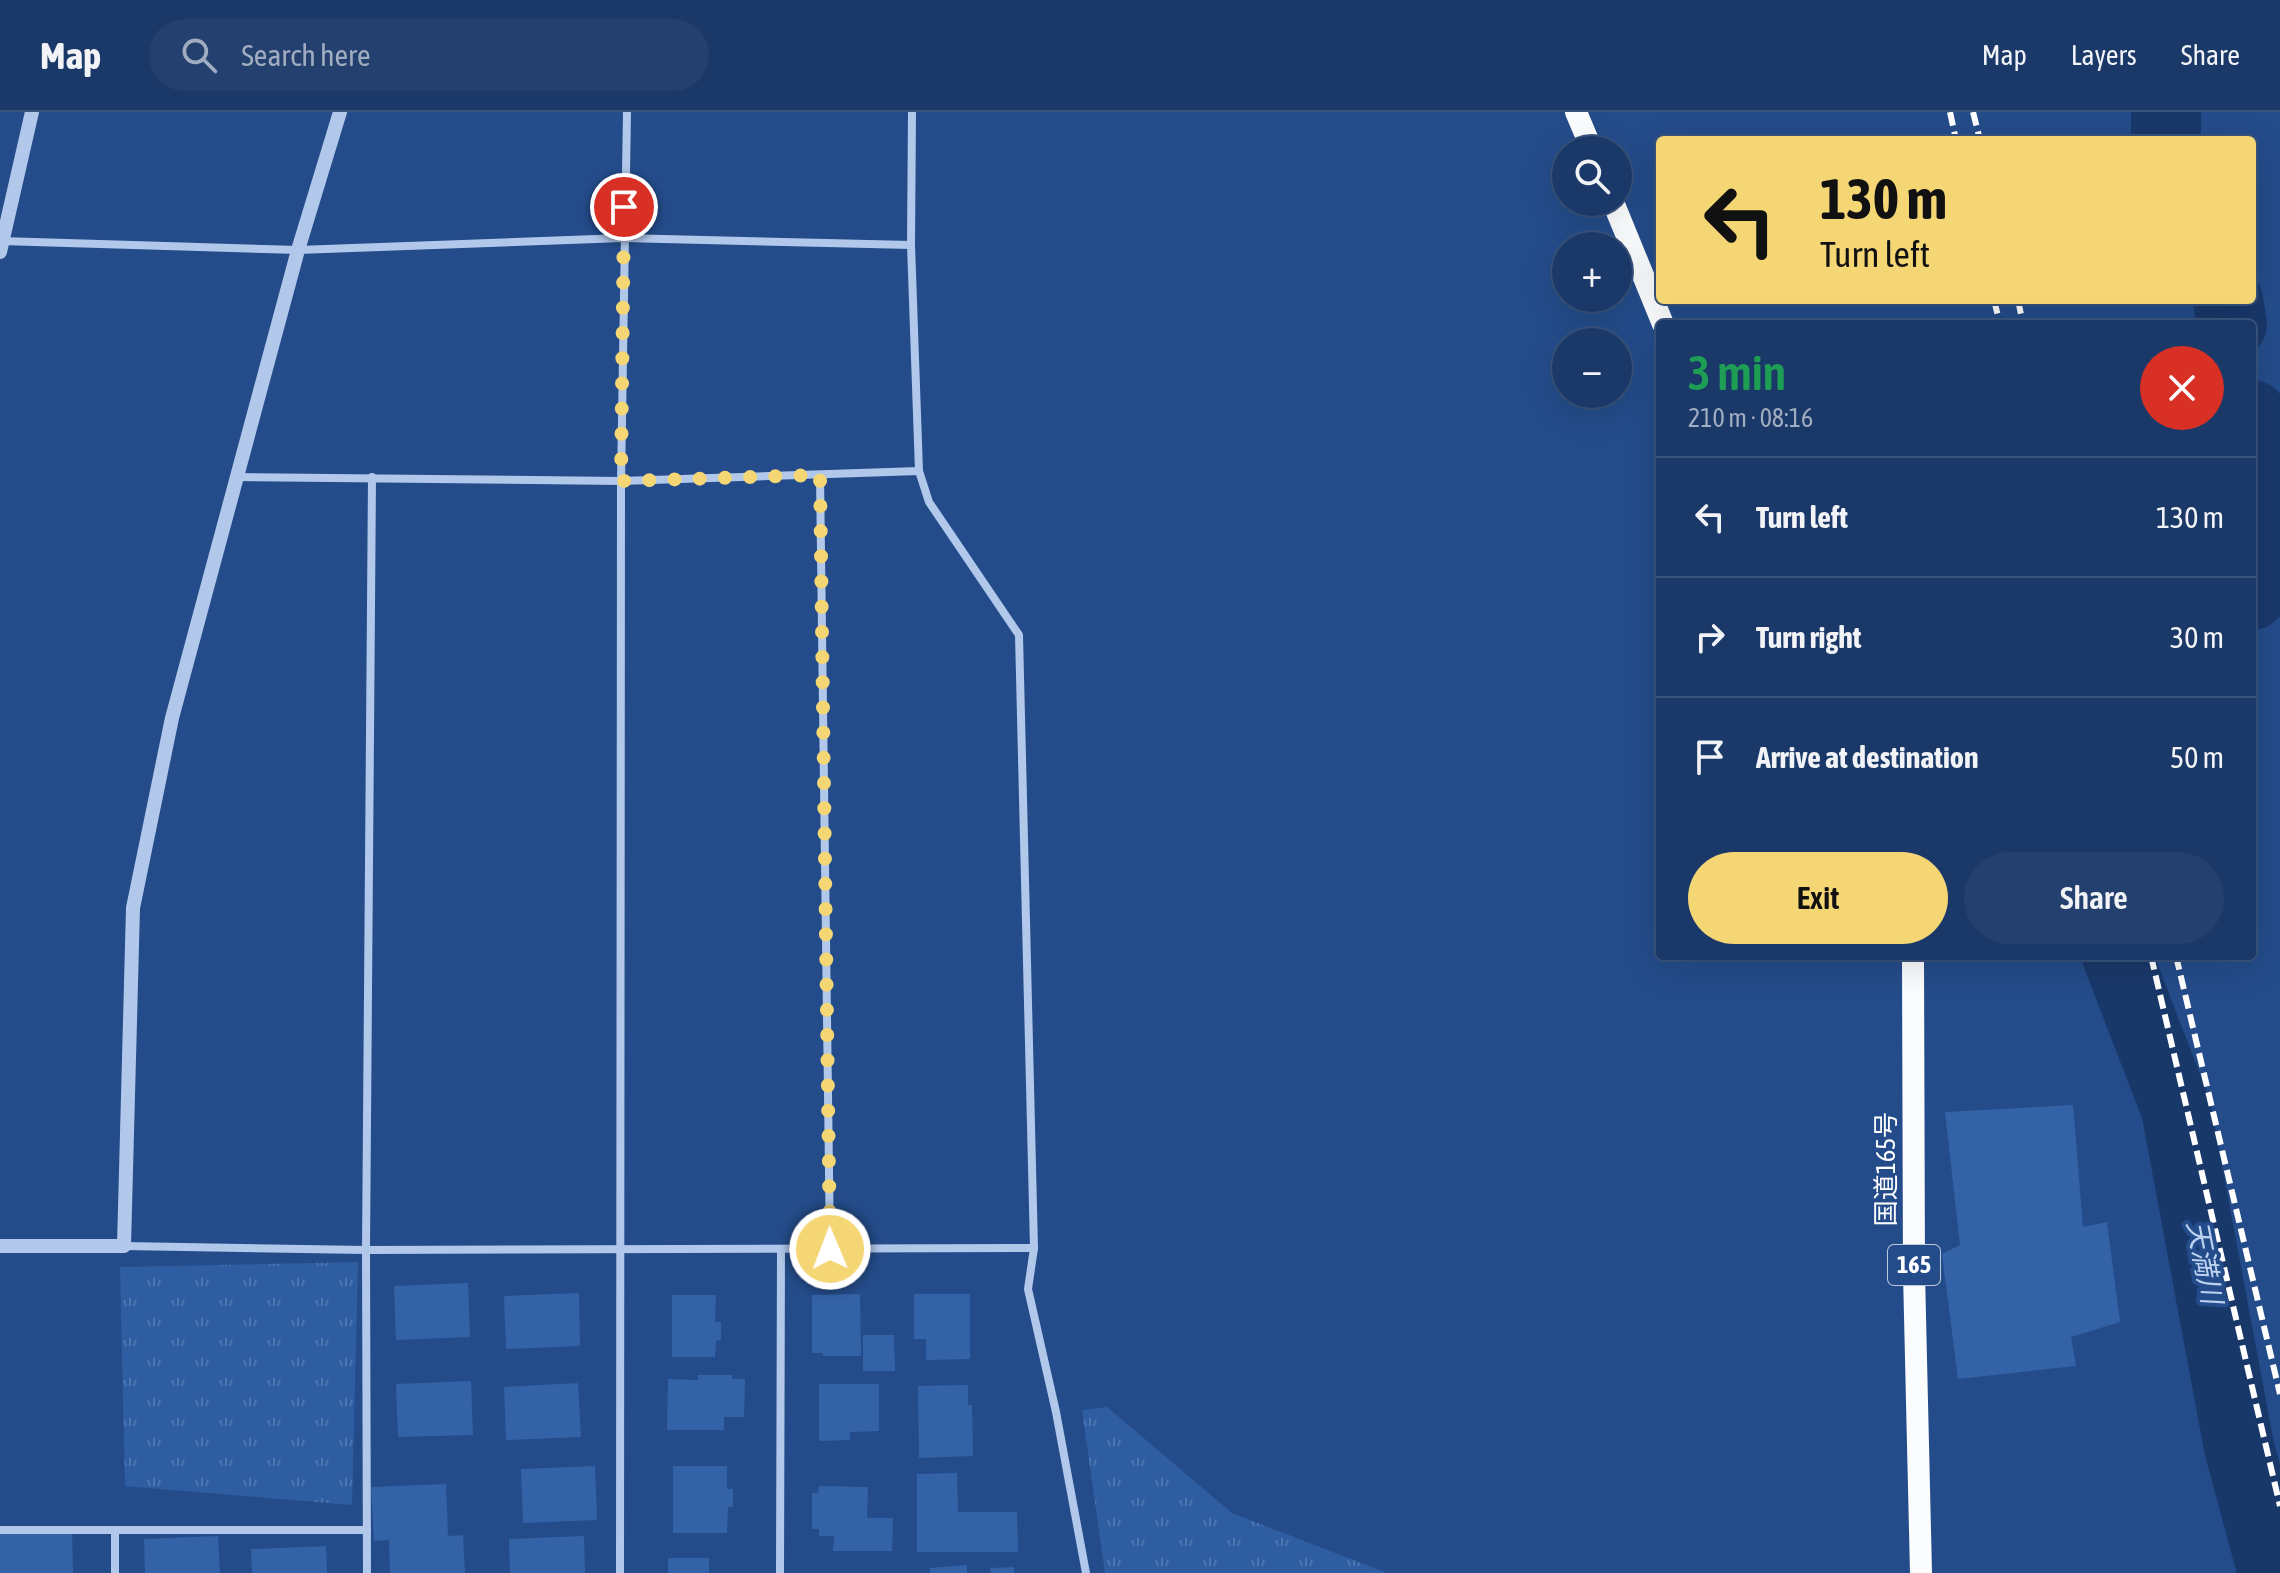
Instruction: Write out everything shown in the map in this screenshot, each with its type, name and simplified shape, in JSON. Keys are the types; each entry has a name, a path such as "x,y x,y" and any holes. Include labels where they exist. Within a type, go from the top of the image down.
{"highway":[{"path":"1576,112 1586,136"},
{"path":"1619,216 1661,320"},
{"name":"国道165号","path":"1913,960 1914,1273 1921,1573"}],"street":[{"path":"32,112 1,245 298,250 623,238 911,245"},
{"path":"124,1246 133,908 172,718 298,250 340,112"},
{"path":"620,1573 621,481 627,112"},
{"path":"912,112 911,245 919,471 929,502 1019,635 1034,1248 1028,1289 1056,1412 1086,1573"},
{"path":"238,477 621,481 919,471"},
{"path":"820,475 830,1249"},
{"path":"367,1573 366,1250 372,477"},
{"path":"0,1246 781,1251 1034,1248"},
{"path":"780,1573 781,1251"},
{"path":"0,1530 367,1530"},
{"path":"115,1530 115,1573"}],"green space":[{"path":"358,1262 352,1505 125,1486 120,1267"},
{"path":"1107,1407 1232,1513 1387,1573 1105,1573 1082,1410"}],"building":[{"path":"2073,1105 2083,1227 2107,1222 2120,1322 2071,1337 2076,1366 1958,1379 1942,1254 1960,1245 1945,1112"},
{"path":"468,1283 470,1337 396,1340 394,1286"},
{"path":"579,1293 580,1346 506,1349 504,1296"},
{"path":"860,1294 861,1356 812,1353 812,1295"},
{"path":"914,1294 970,1294 970,1359 926,1360 926,1339 914,1339"},
{"path":"672,1295 716,1295 715,1322 721,1322 721,1340 716,1341 715,1357 672,1357"},
{"path":"863,1335 894,1335 895,1371 863,1371"},
{"path":"698,1375 733,1375 732,1379 745,1379 744,1417 724,1417 724,1430 667,1430 668,1379 698,1380"},
{"path":"471,1381 473,1435 398,1437 396,1384"},
{"path":"578,1383 581,1437 506,1440 504,1387"},
{"path":"819,1384 879,1384 879,1431 850,1432 850,1440 819,1441"},
{"path":"968,1385 968,1405 972,1405 973,1456 919,1458 918,1386"},
{"path":"595,1466 597,1520 523,1523 521,1469"},
{"path":"673,1466 727,1466 727,1489 733,1489 733,1507 728,1507 727,1533 673,1533"},
{"path":"957,1473 958,1512 1017,1512 1018,1552 917,1552 917,1474"},
{"path":"446,1484 448,1536 463,1535 465,1573 390,1573 389,1540 374,1541 371,1487"},
{"path":"819,1486 868,1487 867,1518 893,1518 892,1551 833,1551 834,1536 819,1536 819,1529 812,1529 812,1493 818,1493"},
{"path":"72,1532 73,1573 0,1573 0,1534"},
{"path":"218,1536 220,1573 145,1573 144,1539"},
{"path":"584,1536 585,1573 510,1573 509,1539"},
{"path":"326,1546 327,1573 252,1573 251,1549"},
{"path":"668,1558 709,1558 709,1573 668,1573"},
{"path":"967,1565 967,1573 930,1573 930,1568"},
{"path":"1014,1567 1014,1573 991,1573 990,1568"}],"waterway":[{"name":"天満川","path":"2166,112 2166,136"},
{"name":"天満川","path":"2229,304 2231,320"},
{"name":"天満川","path":"2256,425 2262,439 2266,517 2256,573"},
{"name":"天満川","path":"2119,960 2176,1109 2239,1447 2273,1573"}],"railway":[{"path":"1950,112 1955,136"},
{"path":"1973,112 1979,136"},
{"path":"1995,304 1999,320"},
{"path":"2019,304 2022,320"},
{"path":"2152,960 2280,1506"},
{"path":"2177,960 2280,1394"}],"route":[{"path":"624,207 621,481 820,475 830,1249"}]}
